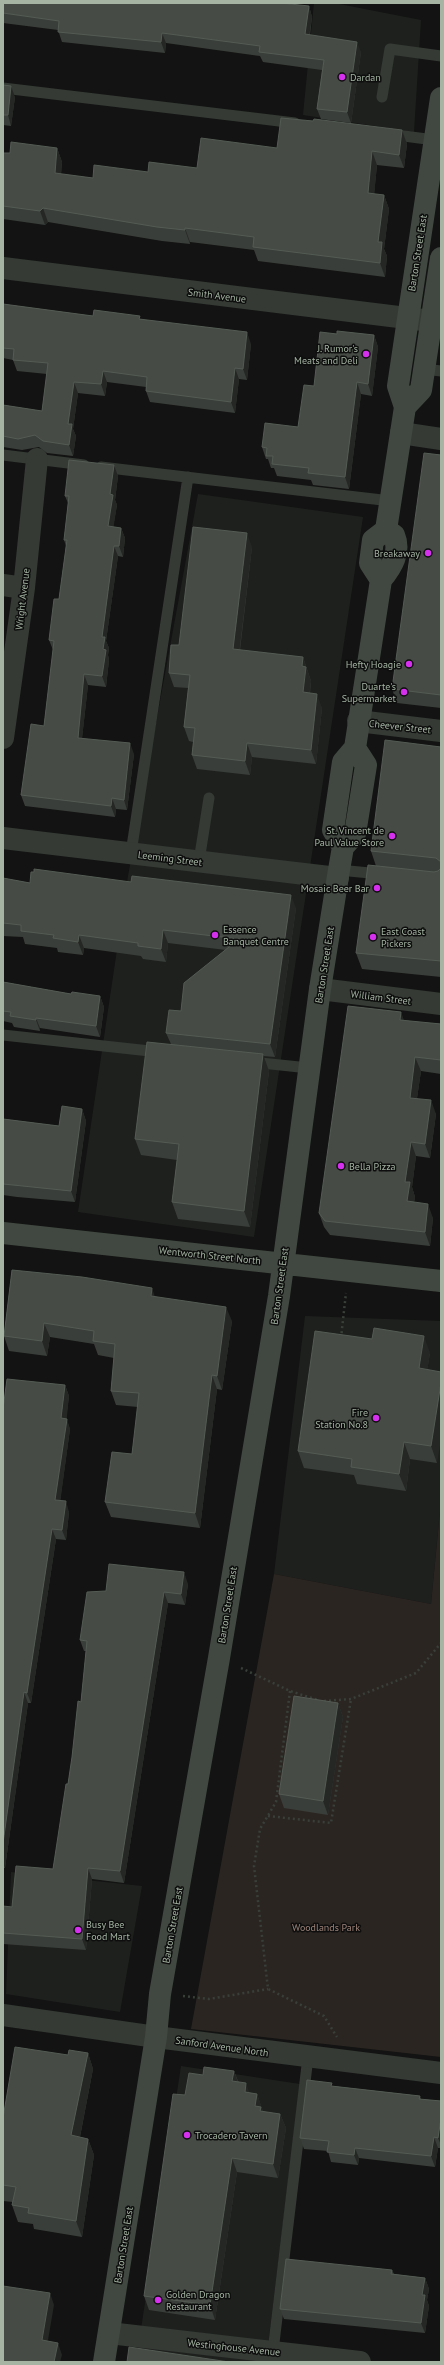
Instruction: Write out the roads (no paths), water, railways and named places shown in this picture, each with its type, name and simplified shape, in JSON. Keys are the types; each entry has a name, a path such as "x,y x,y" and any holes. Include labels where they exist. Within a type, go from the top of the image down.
{"main road":[{"name":"Barton Street East","path":"104,2362 156,2037 160,1994 219,1658 282,1263 320,989 343,847 333,830 343,762 355,748 381,580 370,563 373,540 386,530 405,407 398,386 441,98"},
{"path":"405,407 421,390 433,370 431,320 441,264"},
{"name":"Wentworth Street North","path":"3,1233 441,1280"}],"street":[{"name":"Smith Avenue","path":"3,268 431,320"},
{"path":"401,433 441,439"},
{"name":"Wright Avenue","path":"3,738 13,586 37,459"},
{"name":"Cheever Street","path":"358,721 441,731"},
{"name":"Leeming Street","path":"3,838 199,861 339,874"},
{"name":"William Street","path":"320,989 441,1004"},
{"name":"Sanford Avenue North","path":"3,2016 336,2061 441,2073"},
{"name":"Westinghouse Avenue","path":"109,2333 263,2354 360,2362"}],"lane":[{"path":"382,97 390,49 441,56"},
{"path":"3,88 303,124"},
{"path":"374,132 434,140"},
{"path":"3,455 390,501"},
{"path":"131,853 188,477"},
{"path":"199,861 208,798"},
{"path":"339,874 395,876"},
{"path":"3,1035 169,1053"},
{"path":"240,1060 309,1068"},
{"path":"263,2354 308,2057"}],"place":[{"name":"Dardan","path":"342,77"},
{"name":"J. Rumor's Meats and Deli","path":"366,354"},
{"name":"Breakaway","path":"428,553"},
{"name":"Hefty Hoagie","path":"409,664"},
{"name":"Duarte's Supermarket","path":"404,692"},
{"name":"St. Vincent de Paul Value Store","path":"392,836"},
{"name":"Mosaic Beer Bar","path":"377,888"},
{"name":"Essence Banquet Centre","path":"215,935"},
{"name":"East Coast Pickers","path":"373,937"},
{"name":"Bella Pizza","path":"341,1166"},
{"name":"Fire Station No.8","path":"376,1418"},
{"name":"Busy Bee Food Mart","path":"78,1930"},
{"name":"Trocadero Tavern","path":"187,2135"},
{"name":"Golden Dragon Restaurant","path":"158,2300"}],"park label":[{"name":"Woodlands Park","path":"326,1927"}]}
